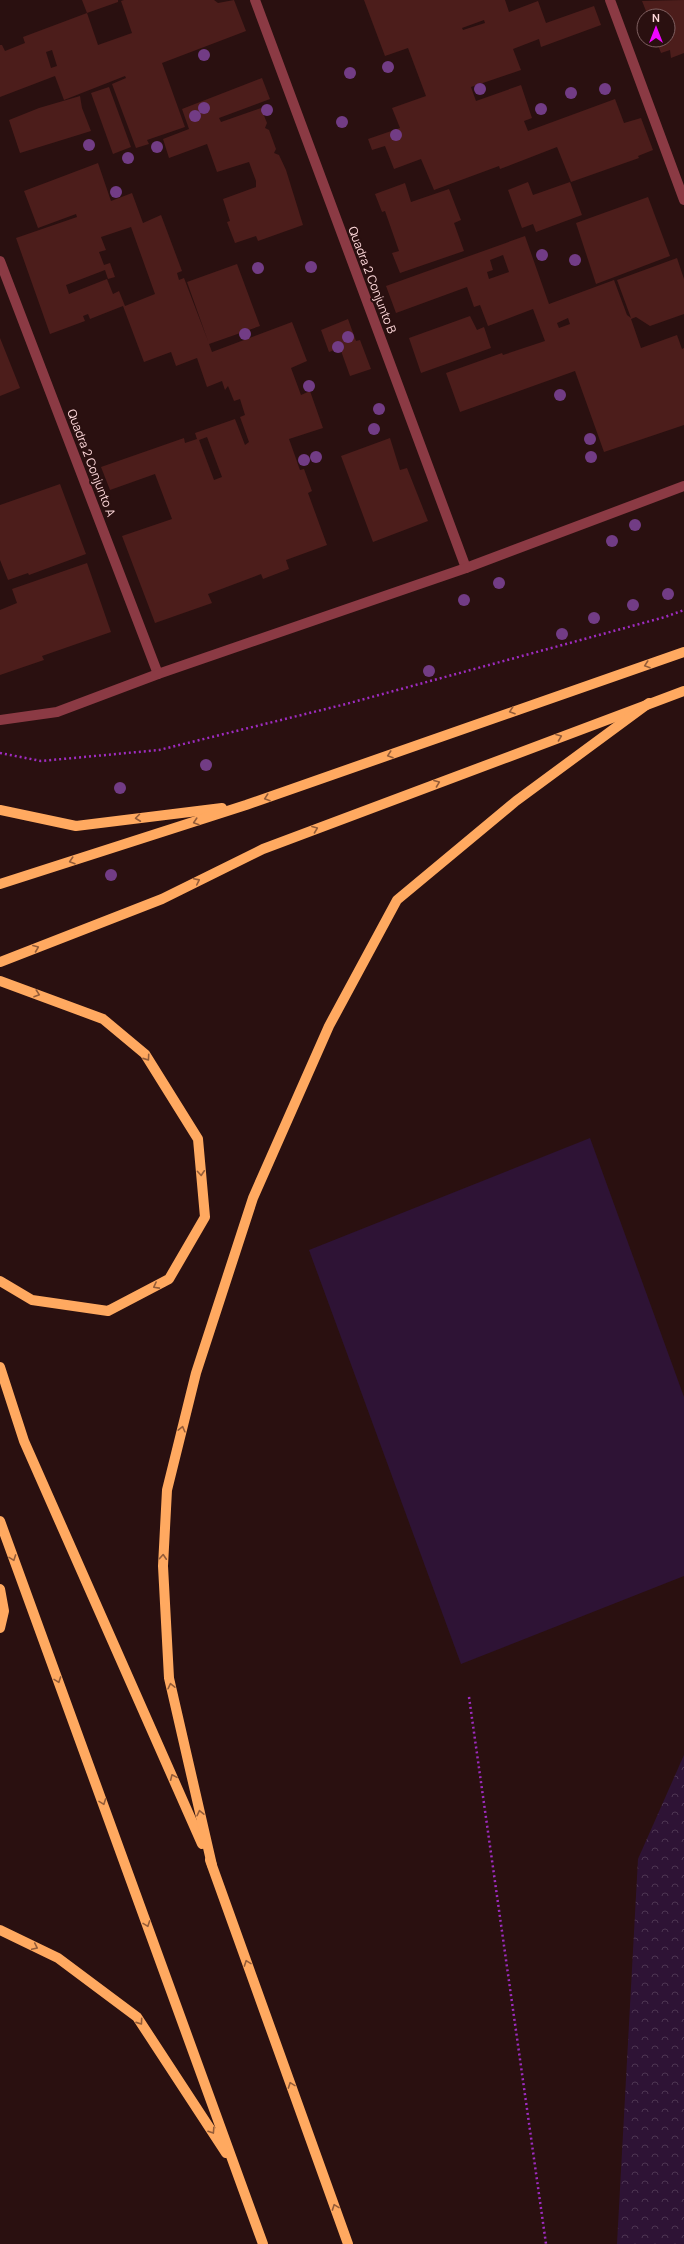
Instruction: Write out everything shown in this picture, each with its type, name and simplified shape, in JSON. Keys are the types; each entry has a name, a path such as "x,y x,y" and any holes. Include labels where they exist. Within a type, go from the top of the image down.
{"main road":[{"path":"0,884 246,805 684,652"},
{"path":"0,962 162,898 263,849 649,702 684,691"},
{"path":"212,1865 169,1678 162,1566 167,1490 174,1461 196,1373 253,1198 329,1026 397,900 516,801 649,702"},
{"path":"0,810 76,826 246,805"},
{"path":"0,981 103,1019 145,1054 198,1138 205,1218 169,1279 108,1311 32,1300 0,1281"},
{"path":"0,1367 24,1440 212,1865 348,2244"},
{"path":"0,1521 263,2244"},
{"path":"0,1589 4,1611 0,1628"},
{"path":"0,1930 58,1958 137,2017 236,2168"}],"street":[{"name":"Quadra 2 Conjunto B","path":"255,0 466,568"},
{"path":"610,0 684,200"},
{"name":"Quadra 2 Conjunto A","path":"0,261 158,674"},
{"path":"0,720 57,712 158,674 466,568 684,486"}],"path":[{"path":"0,753 41,761 160,750 346,704 665,617 684,610"},
{"path":"469,1698 546,2244"}],"green space":[{"path":"590,1138 684,1397 684,1576 461,1664 309,1250"},
{"path":"684,1755 684,2244 617,2244 638,1859"}],"building":[{"path":"82,0 118,0 118,2 87,13"},
{"path":"214,0 218,3 234,0 246,31 162,63 185,127 147,140 149,144 136,148 112,84 126,78 125,76 64,100 55,76 0,97 0,45 2,45 5,51 25,43 23,37 87,13 98,45 132,33 121,1","holes":["52,50 57,66 51,68 46,52"]},
{"path":"364,0 505,0 509,12 538,1 546,23 594,6 601,25 541,47 539,39 513,49 521,70 471,87 476,101 521,85 532,118 524,121 528,131 615,99 624,123 641,118 653,150 638,156 639,158 571,182 557,147 500,169 499,166 434,190 421,159 394,169 385,146 372,150 368,139 400,128 392,108 426,96 408,48 385,56","holes":["484,20 485,23 463,30 462,28"]},
{"path":"684,0 684,53 671,58 670,50 661,53 659,48 676,48 676,8 645,8 642,1"},
{"path":"262,78 270,99 219,118 221,122 261,108 267,123 265,128 269,130 276,149 274,153 279,155 286,170 303,225 258,241 256,236 235,243 227,222 230,221 223,199 256,187 256,181 249,162 217,172 207,144 169,158 163,139 189,129 182,109"},
{"path":"109,87 131,147 113,154 91,93"},
{"path":"80,96 82,108 91,131 20,153 9,120 39,108"},
{"path":"98,163 111,201 132,193 143,223 161,215 182,271 177,273 179,280 184,278 208,341 187,282 237,264 260,326 209,344 212,352 292,322 307,361 291,368 301,395 310,391 323,428 289,439 300,470 304,469 312,491 308,493 327,545 286,560 289,569 263,579 261,574 208,594 212,603 155,623 122,536 172,519 155,474 110,490 101,467 184,438 185,443 197,439 195,433 235,419 245,445 249,442 240,417 245,415 240,399 234,401 228,386 225,390 222,381 207,387 197,358 176,366 171,352 144,362 123,306 90,319 88,314 83,316 85,321 50,334 16,238 77,217 76,214 38,228 24,191","holes":["131,227 155,294 125,306 119,291 113,294 107,279 69,294 66,285 105,270 108,279 115,277 110,263 104,265 99,252 106,250 101,237","207,437 222,477 214,480 199,440"]},
{"path":"528,182 533,195 570,182 582,215 536,232 533,224 522,228 508,190"},
{"path":"405,183 411,202 449,189 461,220 454,223 464,251 400,273 392,253 399,251 385,211 382,212 375,194"},
{"path":"648,197 670,256 596,284 576,223"},
{"path":"525,236 549,304 614,280 627,315 631,318 617,280 677,258 684,279 684,314 650,326 636,317 631,319 641,348 677,335 682,349 684,348 684,425 604,452 575,371 460,412 446,373 502,353 503,355 545,341 533,309 488,326 480,305 474,307 467,287 396,313 386,286","holes":["503,255 509,272 489,279 487,272 493,270 490,260","568,318 570,324 559,328 557,323"]},
{"path":"470,316 477,330 484,327 491,348 421,373 409,338"},
{"path":"348,319 356,341 360,340 371,369 350,376 340,348 329,352 321,330"},
{"path":"0,338 20,388 0,396"},
{"path":"390,438 400,470 407,468 428,521 373,542 341,456"},
{"path":"60,484 86,554 29,575 28,573 8,580 0,560 0,505"},
{"path":"87,563 111,632 42,656 44,660 0,675 0,610 17,603 12,589"}]}
